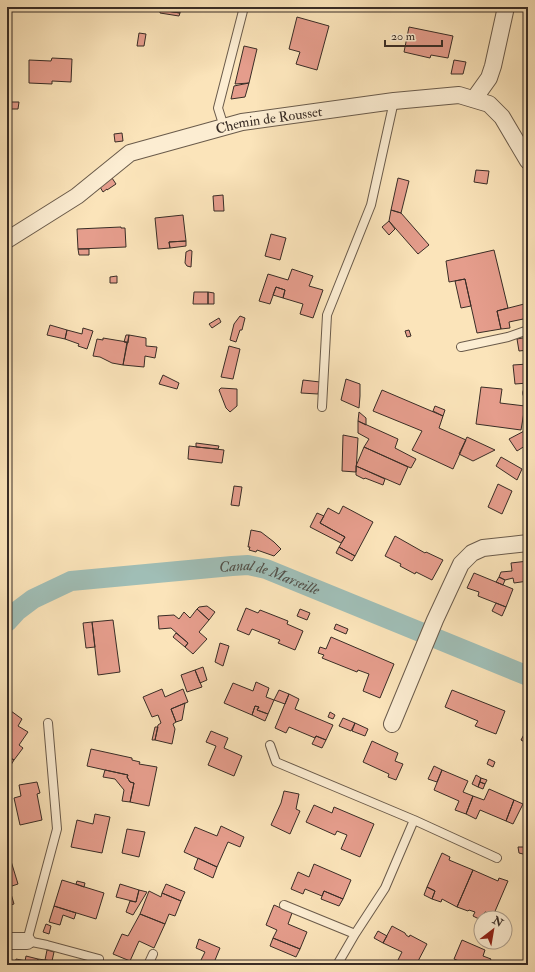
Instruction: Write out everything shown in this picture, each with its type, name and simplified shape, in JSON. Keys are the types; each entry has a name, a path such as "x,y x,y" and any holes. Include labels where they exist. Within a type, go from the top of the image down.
{"street":[{"path":"474,99 489,78 506,7"},
{"name":"Chemin de Rousset","path":"7,240 77,196 130,153 242,122 394,101 459,95 489,104 502,117 528,161"},
{"path":"392,724 460,564 472,553 483,548 528,543"},
{"path":"7,941 27,941"}],"lane":[{"path":"224,127 218,108 244,7"},
{"path":"322,407 328,315 371,206 394,101"},
{"path":"460,347 508,337 528,330"},
{"path":"48,723 57,829 27,941 99,959"},
{"path":"270,745 276,762 414,820 497,858"},
{"path":"337,965 354,934 385,888 414,820"},
{"path":"284,905 354,934"},
{"path":"148,965 153,954"}],"building":[{"path":"161,7 181,7 180,13 160,10"},
{"path":"160,10 180,13 179,16 160,13"},
{"path":"297,17 329,26 317,70 296,64 300,52 289,49"},
{"path":"409,27 453,36 448,58 431,55 430,58 404,52"},
{"path":"139,33 146,34 144,46 137,46"},
{"path":"244,46 257,49 249,83 235,84"},
{"path":"52,58 72,59 71,82 52,81 52,84 29,83 29,60 51,61"},
{"path":"454,60 466,62 463,74 451,74"},
{"path":"249,83 245,97 231,99 234,86"},
{"path":"10,102 19,102 18,109 10,109"},
{"path":"122,133 123,141 115,142 114,134"},
{"path":"476,170 489,171 487,184 474,182"},
{"path":"112,178 116,184 103,192 100,187"},
{"path":"398,178 409,181 401,213 391,210"},
{"path":"223,195 224,211 214,211 213,196"},
{"path":"391,210 401,213 429,245 418,254 389,221"},
{"path":"183,215 186,241 169,242 170,248 158,249 155,218"},
{"path":"389,221 395,229 389,235 382,227"},
{"path":"125,228 126,247 78,249 77,229"},
{"path":"271,234 286,238 280,260 265,256"},
{"path":"186,241 186,246 170,248 169,242"},
{"path":"78,249 89,249 89,255 79,255"},
{"path":"190,250 192,251 191,267 187,266 185,263 186,252"},
{"path":"494,250 508,308 497,311 501,329 477,333 465,279 449,282 446,261"},
{"path":"292,269 313,276 309,286 323,290 313,318 300,314 303,304 283,298 285,290 276,287 270,304 259,301 268,274 288,280"},
{"path":"117,276 117,283 110,283 110,277"},
{"path":"465,279 471,306 461,308 455,281"},
{"path":"276,287 285,290 283,298 273,295"},
{"path":"194,292 208,292 208,304 193,304"},
{"path":"208,292 214,293 214,304 208,304"},
{"path":"528,303 528,318 509,322 510,328 501,329 497,311"},
{"path":"240,316 245,318 242,330 240,330 236,342 230,340 234,324"},
{"path":"219,318 221,322 212,328 209,324"},
{"path":"50,325 67,330 65,339 47,335"},
{"path":"83,328 93,331 87,349 78,346 79,344 65,339 67,330 82,334"},
{"path":"409,330 411,336 407,337 405,331"},
{"path":"126,335 129,335 128,343 124,342"},
{"path":"129,335 146,338 146,346 157,347 155,358 145,356 144,367 123,365"},
{"path":"528,337 528,350 519,351 517,339"},
{"path":"103,338 127,342 123,365 112,363 100,357 93,356 97,339 103,340"},
{"path":"229,346 240,349 233,379 221,377"},
{"path":"528,364 528,383 515,384 513,365"},
{"path":"163,375 179,383 177,389 159,384"},
{"path":"346,379 360,384 359,408 341,400"},
{"path":"303,380 320,382 318,394 301,393"},
{"path":"481,387 502,389 500,403 525,406 521,430 476,424"},
{"path":"221,388 237,389 237,406 230,412 226,408 219,390"},
{"path":"382,390 443,416 439,428 466,440 453,469 412,450 422,431 373,411"},
{"path":"435,406 445,410 443,416 433,411"},
{"path":"359,412 366,418 366,425 358,421"},
{"path":"358,421 398,439 395,448 416,459 411,468 364,447 369,439 358,433"},
{"path":"528,429 528,444 517,451 509,439"},
{"path":"343,435 358,438 356,472 342,471"},
{"path":"467,437 495,450 473,461 459,454"},
{"path":"196,443 219,446 218,449 196,447"},
{"path":"189,446 224,450 222,463 188,459"},
{"path":"364,447 408,467 400,485 356,466"},
{"path":"501,457 522,469 517,480 496,466"},
{"path":"356,466 385,479 383,485 356,475"},
{"path":"498,484 512,491 502,514 488,507"},
{"path":"234,486 242,487 239,506 231,505"},
{"path":"343,506 373,522 355,556 339,547 345,537 320,523 328,508 339,514"},
{"path":"317,513 324,516 320,523 345,537 341,543 310,527"},
{"path":"251,530 261,532 281,549 274,556 257,550 256,552 249,550 250,547 248,547"},
{"path":"395,536 425,553 426,552 443,560 432,580 416,572 415,574 400,566 401,564 385,556"},
{"path":"339,547 355,556 352,561 336,553"},
{"path":"528,561 528,581 514,583 513,578 505,580 499,577 501,572 512,571 511,563"},
{"path":"474,573 513,589 506,607 478,596 479,592 467,588"},
{"path":"499,577 505,580 503,585 496,582"},
{"path":"496,603 506,607 502,616 492,611"},
{"path":"207,606 215,612 209,620 197,609 199,607"},
{"path":"246,608 258,613 260,610 288,621 287,624 303,631 295,650 278,643 280,640 252,629 249,635 237,630"},
{"path":"197,609 209,620 199,632 207,639 193,654 185,647 188,643 171,628 159,629 158,616 174,615 179,619 184,612 190,618"},
{"path":"300,609 310,613 307,620 297,616"},
{"path":"113,620 120,672 98,675 92,622"},
{"path":"92,622 95,647 86,648 83,623"},
{"path":"336,624 348,629 346,634 334,629"},
{"path":"176,633 188,643 185,647 173,637"},
{"path":"331,637 394,664 380,698 363,691 369,674 358,670 357,672 322,658 324,655 318,653 320,647 326,649"},
{"path":"220,643 229,646 223,666 215,662"},
{"path":"203,667 207,680 200,683 195,670"},
{"path":"195,670 202,687 187,692 181,675"},
{"path":"256,682 269,688 266,697 274,700 268,714 257,710 259,707 255,706 252,715 224,703 233,683 253,691"},
{"path":"162,689 165,697 183,689 188,702 171,709 176,722 173,724 175,729 172,744 155,740 158,725 161,723 158,715 152,717 143,697"},
{"path":"279,690 289,694 285,704 274,700"},
{"path":"452,690 505,711 496,734 475,726 478,721 445,707"},
{"path":"289,694 299,699 295,709 333,725 326,740 316,736 315,738 289,727 286,733 275,728"},
{"path":"185,703 182,720 176,722 171,709"},
{"path":"255,706 259,707 257,710 268,714 265,721 252,715"},
{"path":"11,711 22,719 18,726 28,732 19,745 23,748 14,760 7,756 7,716"},
{"path":"330,712 335,715 333,719 328,717"},
{"path":"343,718 355,723 351,731 339,726"},
{"path":"355,723 368,729 365,736 352,731"},
{"path":"155,727 158,727 155,740 152,740"},
{"path":"528,727 528,744 521,740"},
{"path":"211,731 228,738 224,748 242,756 234,776 208,765 216,746 206,742"},
{"path":"316,736 326,740 322,748 312,744"},
{"path":"372,741 398,753 395,761 403,764 396,780 388,777 389,774 363,762"},
{"path":"91,749 132,758 132,760 140,762 139,764 157,767 149,806 130,802 134,783 130,782 127,777 128,775 87,766"},
{"path":"7,756 14,760 9,768 7,766"},
{"path":"489,759 495,762 493,767 487,764"},
{"path":"434,766 442,770 437,782 428,779"},
{"path":"105,770 128,775 127,777 130,782 134,783 130,802 122,801 124,790 115,779 103,777"},
{"path":"442,770 468,781 463,792 473,796 466,814 455,810 459,801 434,790"},
{"path":"476,775 481,778 478,787 472,784"},
{"path":"481,778 487,780 485,784 480,782"},
{"path":"37,782 40,793 37,794 42,820 20,825 14,798 21,796 19,785"},
{"path":"480,782 485,784 483,789 478,787"},
{"path":"489,789 514,800 506,821 480,810 476,819 466,814 473,796 484,800"},
{"path":"284,791 299,794 296,809 300,811 290,834 271,825 281,803"},
{"path":"514,800 523,804 513,824 506,821"},
{"path":"314,805 332,813 334,807 374,824 360,857 341,849 347,835 337,831 335,835 306,822"},
{"path":"95,814 110,817 102,853 71,847 77,820 93,824"},
{"path":"221,826 244,837 240,847 228,842 217,867 184,852 195,827 217,836"},
{"path":"127,829 145,832 139,857 122,853"},
{"path":"518,847 528,847 528,853 519,853"},
{"path":"7,848 18,884 9,887 14,904 7,906"},
{"path":"442,853 450,857 449,860 473,870 457,907 442,899 441,902 432,899 435,891 427,887"},
{"path":"198,858 217,867 213,878 194,869"},
{"path":"314,864 351,880 343,899 324,891 322,896 305,889 303,894 291,889 298,872 309,877"},
{"path":"473,870 498,881 499,878 508,881 496,910 468,911 457,907"},
{"path":"62,880 104,893 96,919 54,906"},
{"path":"77,881 85,883 84,887 76,884"},
{"path":"120,884 139,890 136,902 116,897"},
{"path":"166,884 185,892 181,901 162,893"},
{"path":"427,887 435,891 432,899 424,895"},
{"path":"139,890 147,892 133,915 126,912 130,901 136,902"},
{"path":"149,891 161,897 162,893 181,901 175,916 169,914 165,924 140,914"},
{"path":"324,891 343,899 339,906 321,899"},
{"path":"274,905 292,913 288,924 307,932 300,949 273,938 277,930 266,925"},
{"path":"54,906 76,913 74,919 63,915 60,925 49,922"},
{"path":"140,914 165,924 154,948 139,941 130,961 113,954 122,934 128,936"},
{"path":"46,924 51,926 49,934 43,932"},
{"path":"392,926 409,937 410,935 427,944 416,965 402,965 397,962 402,952 383,943"},
{"path":"378,931 387,936 383,943 374,938"},
{"path":"273,938 300,949 296,957 270,946"},
{"path":"199,939 220,948 213,965 207,965 200,962 205,952 196,948"},
{"path":"462,940 473,945 473,950 485,950 483,956 491,959 488,965 469,965 454,959"},
{"path":"47,950 54,952 52,961 45,960"},
{"path":"26,956 38,959 37,963 25,961"},
{"path":"16,959 37,963 38,959 45,960 44,965 15,965"},
{"path":"45,960 56,962 56,965 44,965"},
{"path":"161,961 173,965 159,965"},
{"path":"228,961 238,965 226,965"}],"waterway":[{"name":"Canal de Marseille","path":"7,622 17,611 33,599 71,581 248,565 266,569 528,676"}]}
